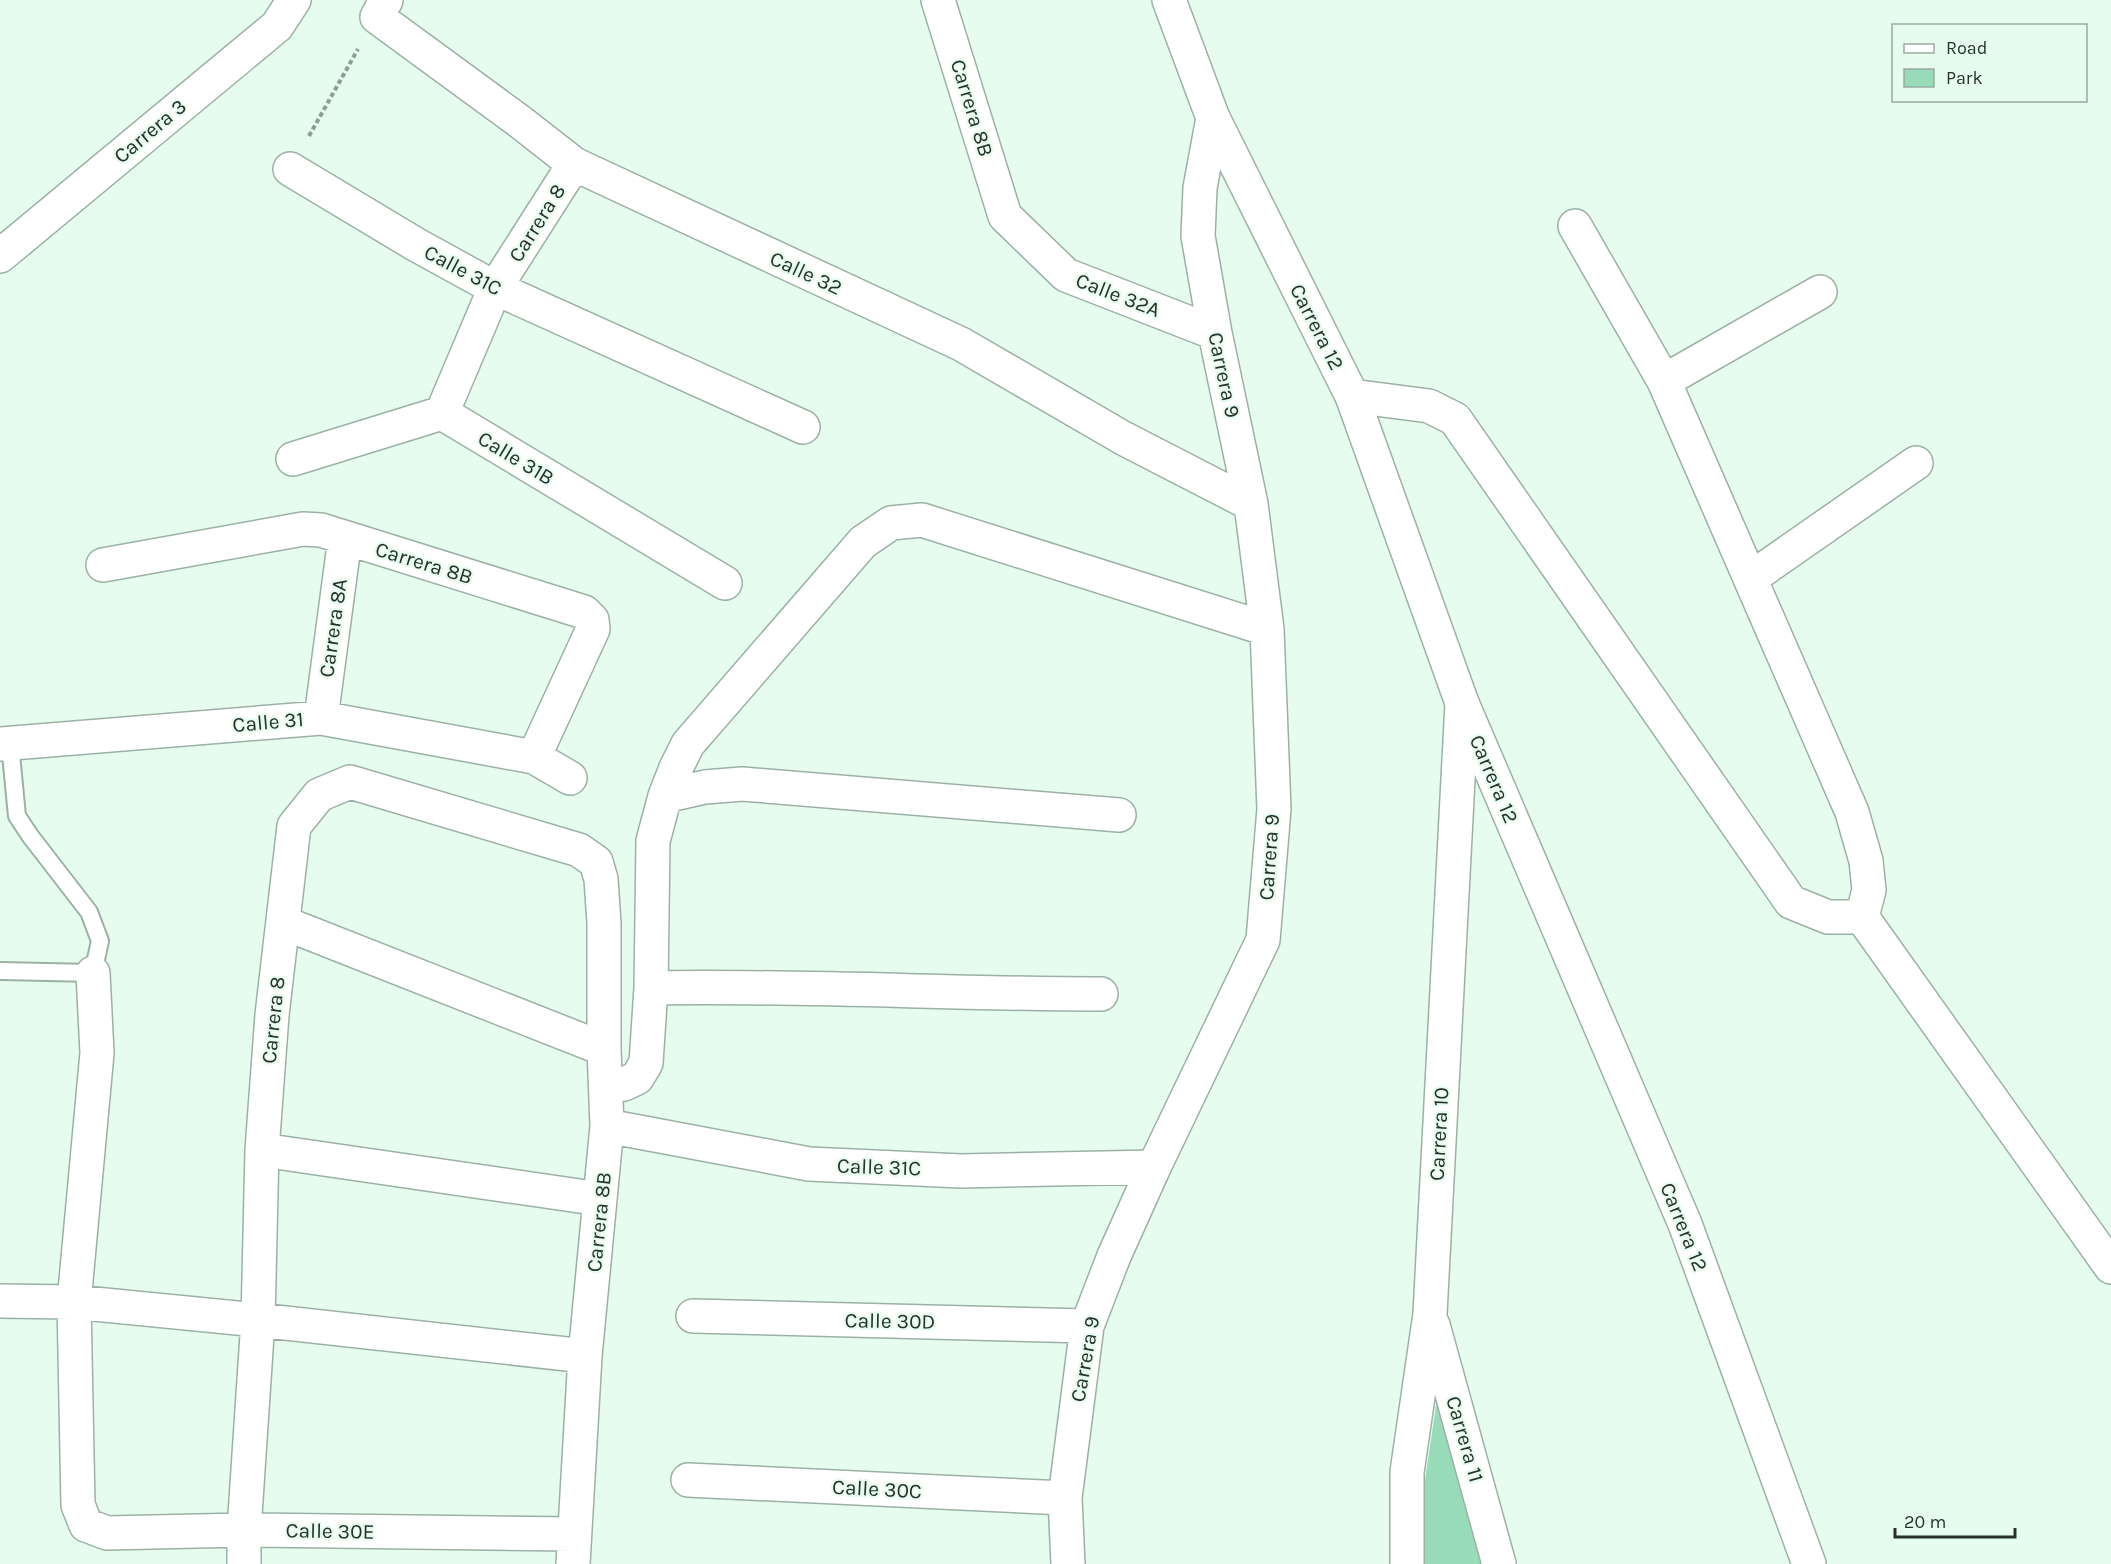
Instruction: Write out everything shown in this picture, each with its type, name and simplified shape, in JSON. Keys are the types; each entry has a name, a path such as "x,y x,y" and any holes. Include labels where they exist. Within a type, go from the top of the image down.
{"street":[{"name":"Carrera 3","path":"0,256 277,26 294,0"},
{"name":"Carrera 8B","path":"938,0 1005,216"},
{"name":"Carrera 12","path":"1169,0 1213,118 1352,396 1462,703 1685,1224 1809,1564"},
{"name":"Calle 32","path":"381,8 574,164 961,344 1123,438 1251,504"},
{"name":"Carrera 9","path":"1068,1564 1065,1498 1087,1326 1114,1256 1154,1167 1263,939 1274,809 1267,629 1251,504 1215,333 1198,236 1200,188 1213,118"},
{"name":"Carrera 8","path":"442,413 495,288 574,164"},
{"name":"Calle 31C","path":"290,169 415,244 495,288 803,427"},
{"name":"Calle 32A","path":"1005,216 1066,275 1215,333"},
{"path":"1575,226 1664,381 1852,812 1867,870 1869,890 1862,917 2111,1267"},
{"path":"1664,381 1821,292"},
{"path":"1352,396 1429,405 1455,419 1791,902 1828,916 1862,917"},
{"path":"293,459 442,413"},
{"name":"Calle 31B","path":"442,413 725,583"},
{"path":"1751,578 1916,463"},
{"path":"606,1086 624,1084 637,1078 646,1063 651,988 653,842 665,796 676,768 688,744 863,542 891,523 922,520 1267,629"},
{"name":"Carrera 8B","path":"103,565 303,529 321,530 584,612 592,620 593,629 534,757"},
{"name":"Carrera 8A","path":"321,718 345,538"},
{"name":"Carrera 10","path":"1407,1564 1407,1472 1430,1314 1462,703"},
{"name":"Calle 31","path":"5,744 321,718 534,757 570,778"},
{"name":"Carrera 8","path":"244,1564 244,1530 258,1320 262,1150 272,1015 294,826 319,795 350,782 579,850 596,862 601,879"},
{"path":"665,796 705,787 742,784 1119,815"},
{"name":"Carrera 8B","path":"574,1549 585,1356 607,1126 604,1049 604,923 601,879"},
{"path":"284,923 604,1049"},
{"path":"74,1302 97,1053 93,974"},
{"path":"651,988 741,986 1001,994 1101,994"},
{"name":"Calle 31C","path":"607,1126 809,1164 962,1171 1154,1167"},
{"path":"262,1150 600,1199"},
{"path":"0,1301 74,1302 585,1356"},
{"name":"Calle 30E","path":"74,1302 78,1504 87,1525 107,1533 244,1530 574,1549"},
{"name":"Carrera 11","path":"1430,1314 1499,1564"},
{"name":"Calle 30D","path":"693,1316 1087,1326"},
{"name":"Calle 30C","path":"688,1480 1065,1498"}],"lane":[{"path":"0,971 93,974 100,941 89,912 17,816 5,744"}],"path":[{"path":"290,169 381,8"}],"green space":[{"path":"1440,1379 1490,1564 1421,1564 1418,1527"}]}
